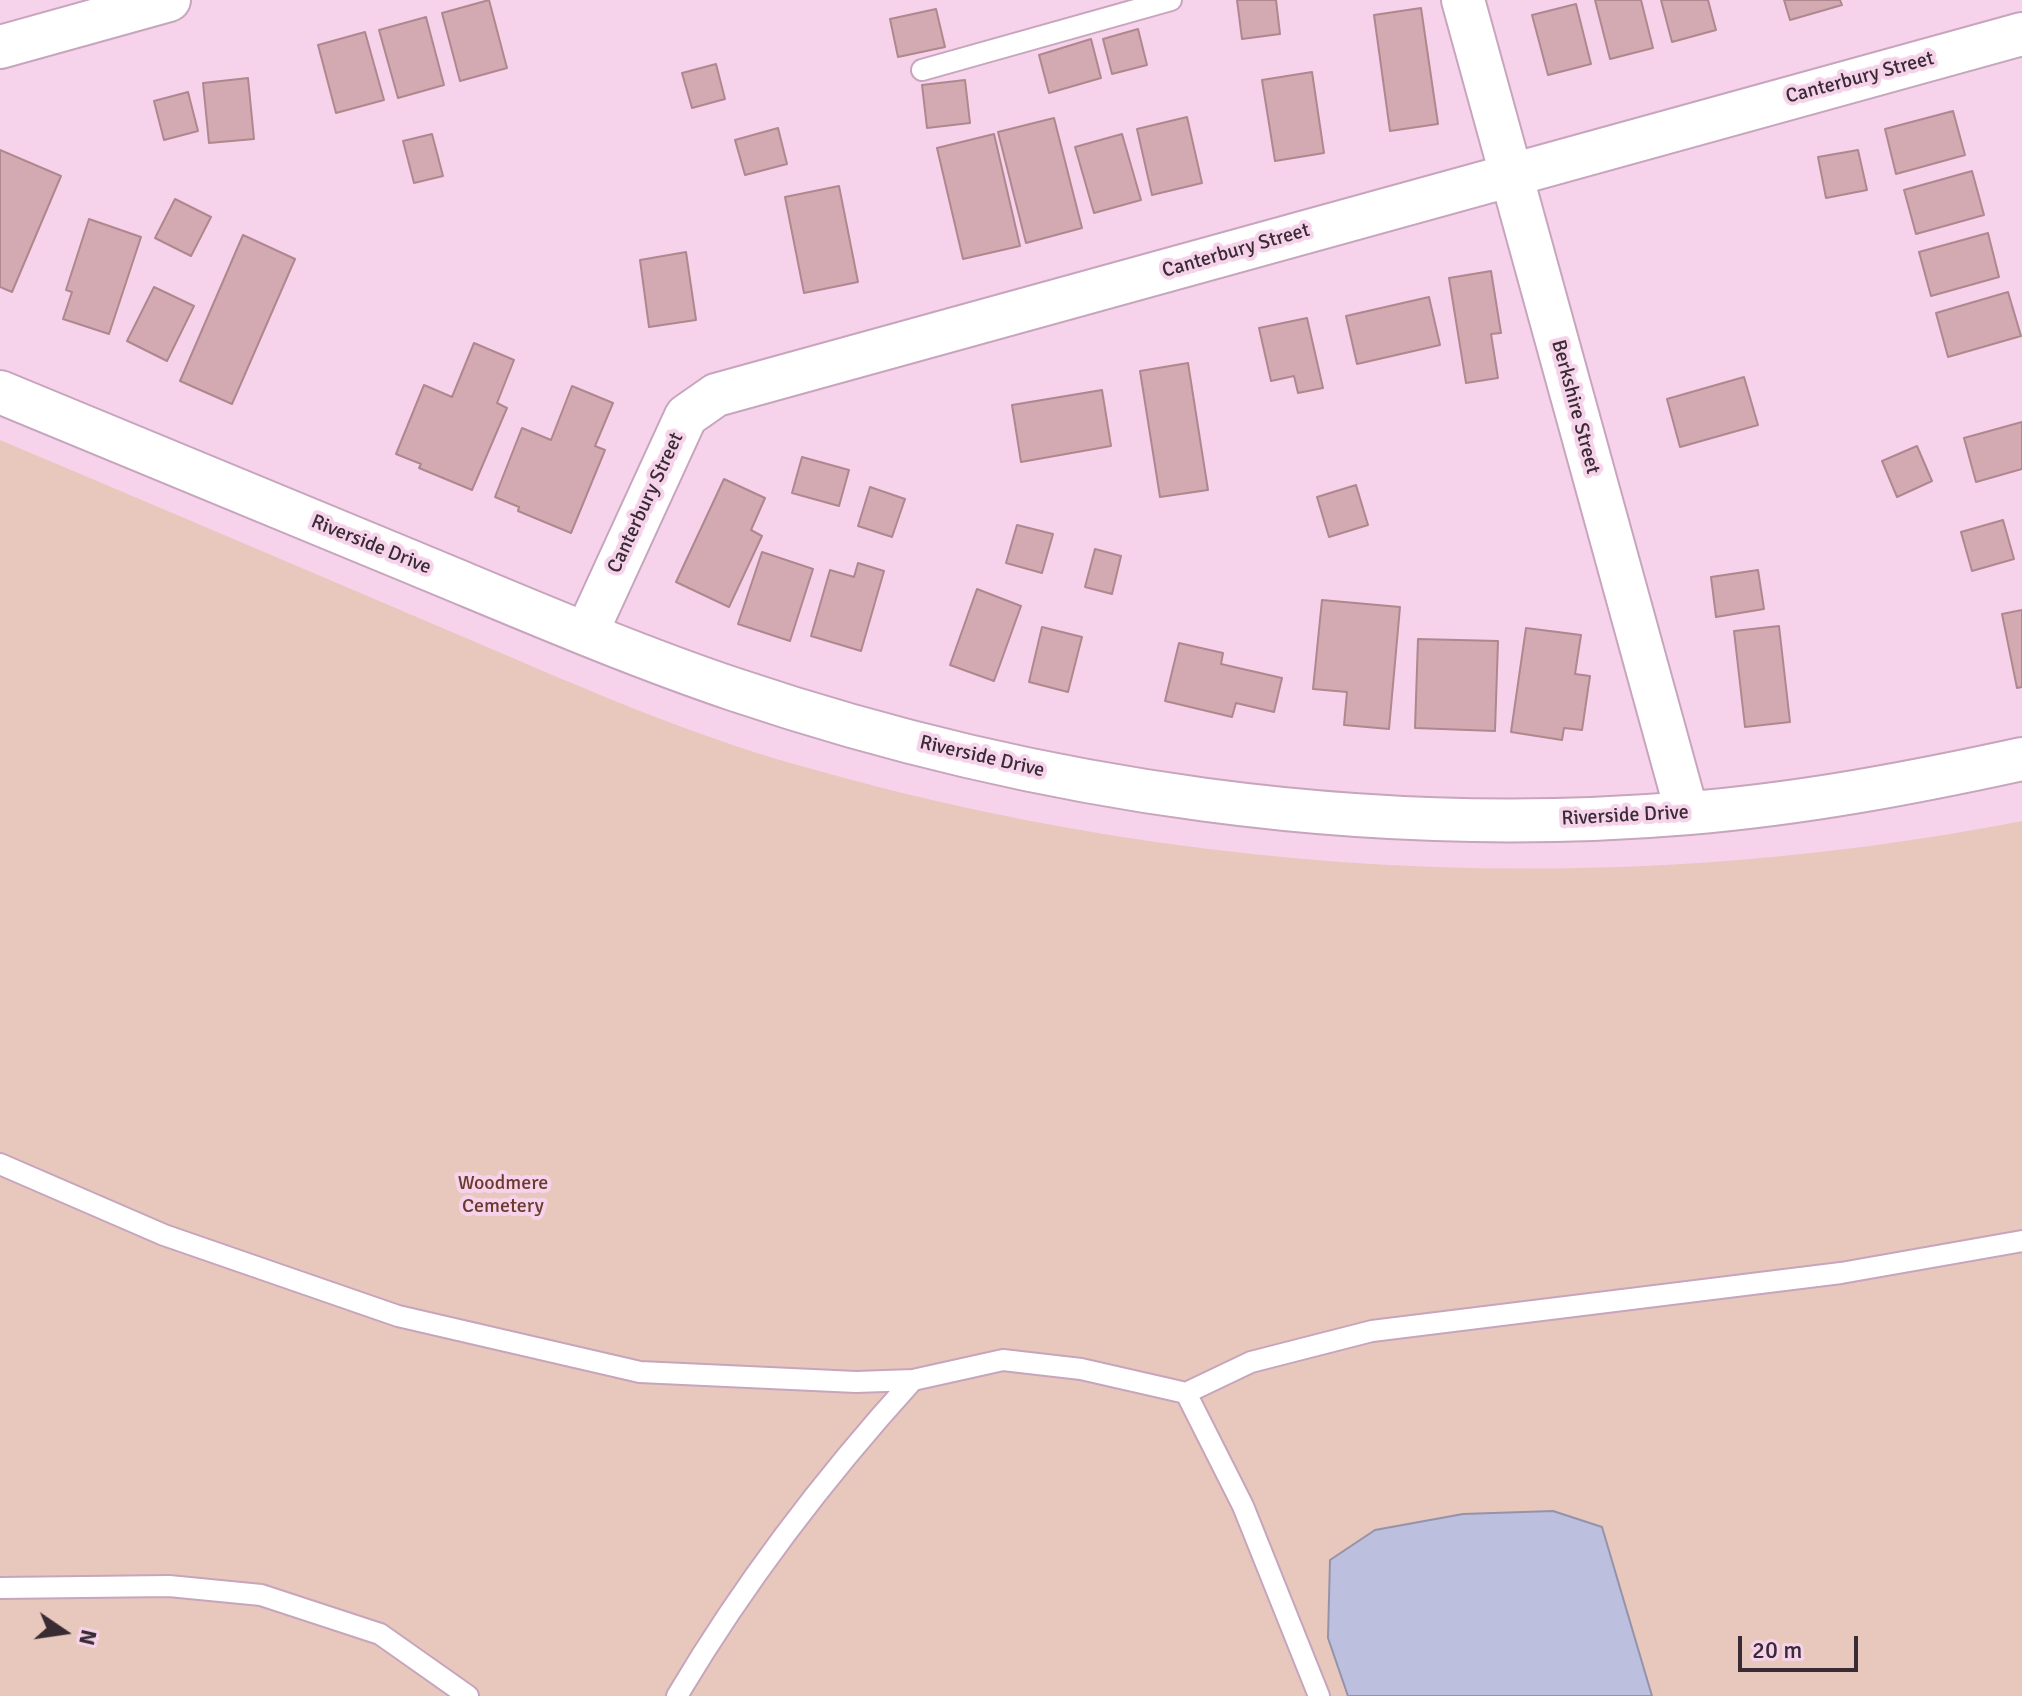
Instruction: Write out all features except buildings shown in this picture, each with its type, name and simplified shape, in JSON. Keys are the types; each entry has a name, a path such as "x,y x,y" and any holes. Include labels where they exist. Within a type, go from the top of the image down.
{"street":[{"path":"0,47 169,0"},
{"name":"Berkshire Street","path":"1463,0 1687,813"},
{"name":"Canterbury Street","path":"586,634 686,416 716,395 1511,174 2019,45"},
{"name":"Riverside Drive","path":"0,392 586,634 733,688 868,730 1014,766 1148,791 1284,808 1412,818 1538,820 1687,813 1853,792 2022,759"}],"lane":[{"path":"922,70 1171,0"},
{"path":"0,1164 164,1235 398,1316 640,1372 856,1382 913,1380 1003,1360 1081,1369 1186,1393 1251,1362 1372,1331 1841,1273 2022,1241"},
{"path":"677,1696 711,1639 805,1510 913,1380"},
{"path":"1186,1393 1243,1506 1319,1696"},
{"path":"0,1588 169,1586 261,1595 380,1634 468,1696"}],"green space":[{"name":"Woodmere Cemetery","path":"0,440 666,721 801,766 951,804 1102,834 1255,854 1408,866 1562,868 1716,862 1869,846 2022,821 2022,1696 0,1696"}],"water":[{"path":"1553,1511 1602,1527 1652,1696 1348,1696 1328,1638 1330,1560 1375,1530 1463,1514"}]}
